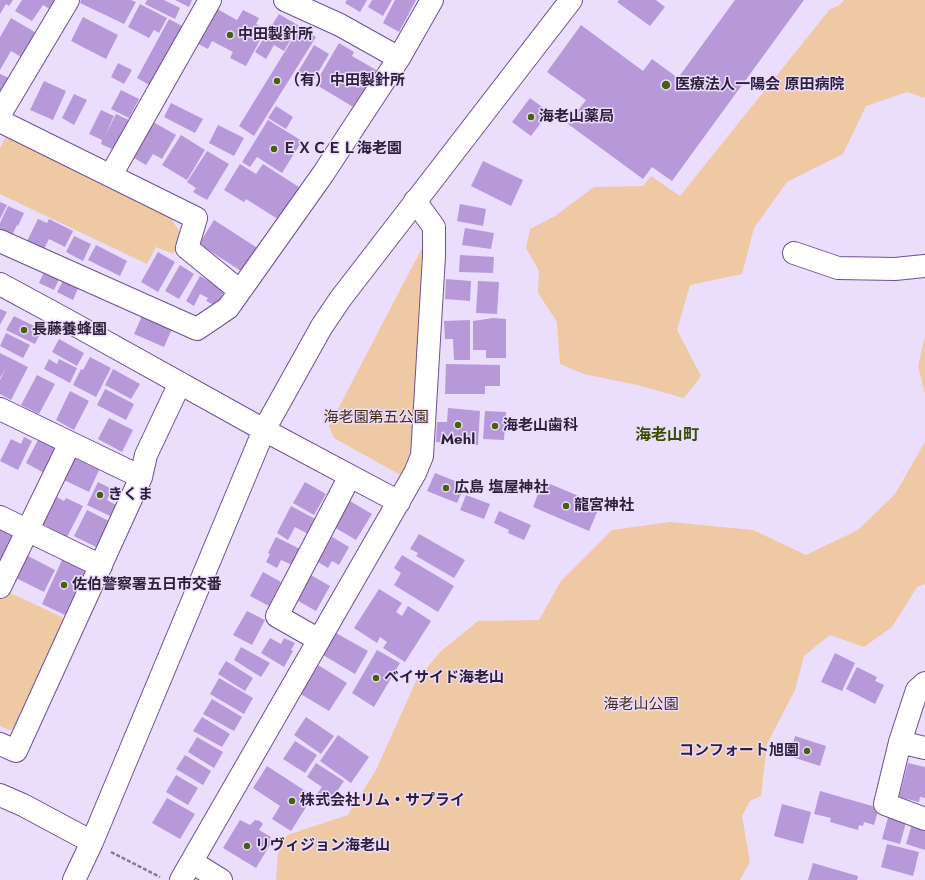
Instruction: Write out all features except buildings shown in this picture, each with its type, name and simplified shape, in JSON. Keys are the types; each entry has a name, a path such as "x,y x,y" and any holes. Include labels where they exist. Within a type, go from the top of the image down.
{"street":[{"path":"0,114 68,0"},
{"path":"111,175 210,0"},
{"path":"285,0 340,25 398,58"},
{"path":"0,241 197,329 228,308 323,174 398,58 432,0"},
{"path":"74,880 100,846 264,430 322,326 341,298 415,201 571,0"},
{"path":"0,121 196,218 187,248 240,291"},
{"path":"221,880 186,871 415,474 422,456 434,227 415,201"},
{"path":"794,253 838,268 895,270 925,266"},
{"path":"0,284 61,316 264,430 399,502"},
{"path":"0,744 16,751 141,477 146,456 180,383"},
{"path":"0,409 141,477"},
{"path":"0,587 70,443"},
{"path":"319,640 277,616 350,476"},
{"path":"0,517 101,566"},
{"path":"925,683 917,690 900,742 885,804 925,819"},
{"path":"900,742 925,748"},
{"path":"0,795 23,805 100,846"}],"path":[{"path":"100,846 167,880"}],"green space":[{"path":"844,0 925,0 925,98 907,92 866,106 843,154 787,182 754,228 742,274 690,285 677,330 701,376 684,398 637,385 584,374 560,364 557,322 538,293 539,271 526,248 530,229 555,216 594,187 643,186 651,176 680,196 830,9 840,5"},
{"path":"8,132 165,209 183,237 173,254 156,247 147,264 0,194 0,148"},
{"name":"海老園第五公園","path":"423,246 411,461 402,476 334,438 329,426"},
{"path":"925,336 925,394 918,366"},
{"name":"海老山公園","path":"925,442 925,584 917,587 892,627 864,647 830,635 804,656 795,690 767,744 761,796 750,801 742,816 750,862 740,880 276,880 278,854 287,835 348,815 376,770 416,681 440,652 478,621 539,620 561,581 612,530 670,522 753,530 806,555 858,530 895,494"},
{"path":"4,590 66,619 17,728 9,730 0,726 0,599"}],"place":[{"name":"中田製針所","path":"230,35"},
{"name":"（有）中田製針所","path":"277,81"},
{"name":"医療法人一陽会 原田病院","path":"666,85"},
{"name":"海老山薬局","path":"531,117"},
{"name":"ＥＸＣＥＬ海老園","path":"274,149"},
{"name":"長藤養蜂園","path":"24,330"},
{"name":"Mehl","path":"458,425"},
{"name":"海老山歯科","path":"495,426"},
{"name":"広島 塩屋神社","path":"446,488"},
{"name":"きくま","path":"100,495"},
{"name":"龍宮神社","path":"566,506"},
{"name":"佐伯警察署五日市交番","path":"64,585"},
{"name":"ベイサイド海老山","path":"376,678"},
{"name":"コンフォート旭園","path":"807,751"},
{"name":"株式会社リム・サプライ","path":"292,801"},
{"name":"リヴィジョン海老山","path":"247,846"}],"district":[{"name":"海老山町","path":"667,436"}]}
